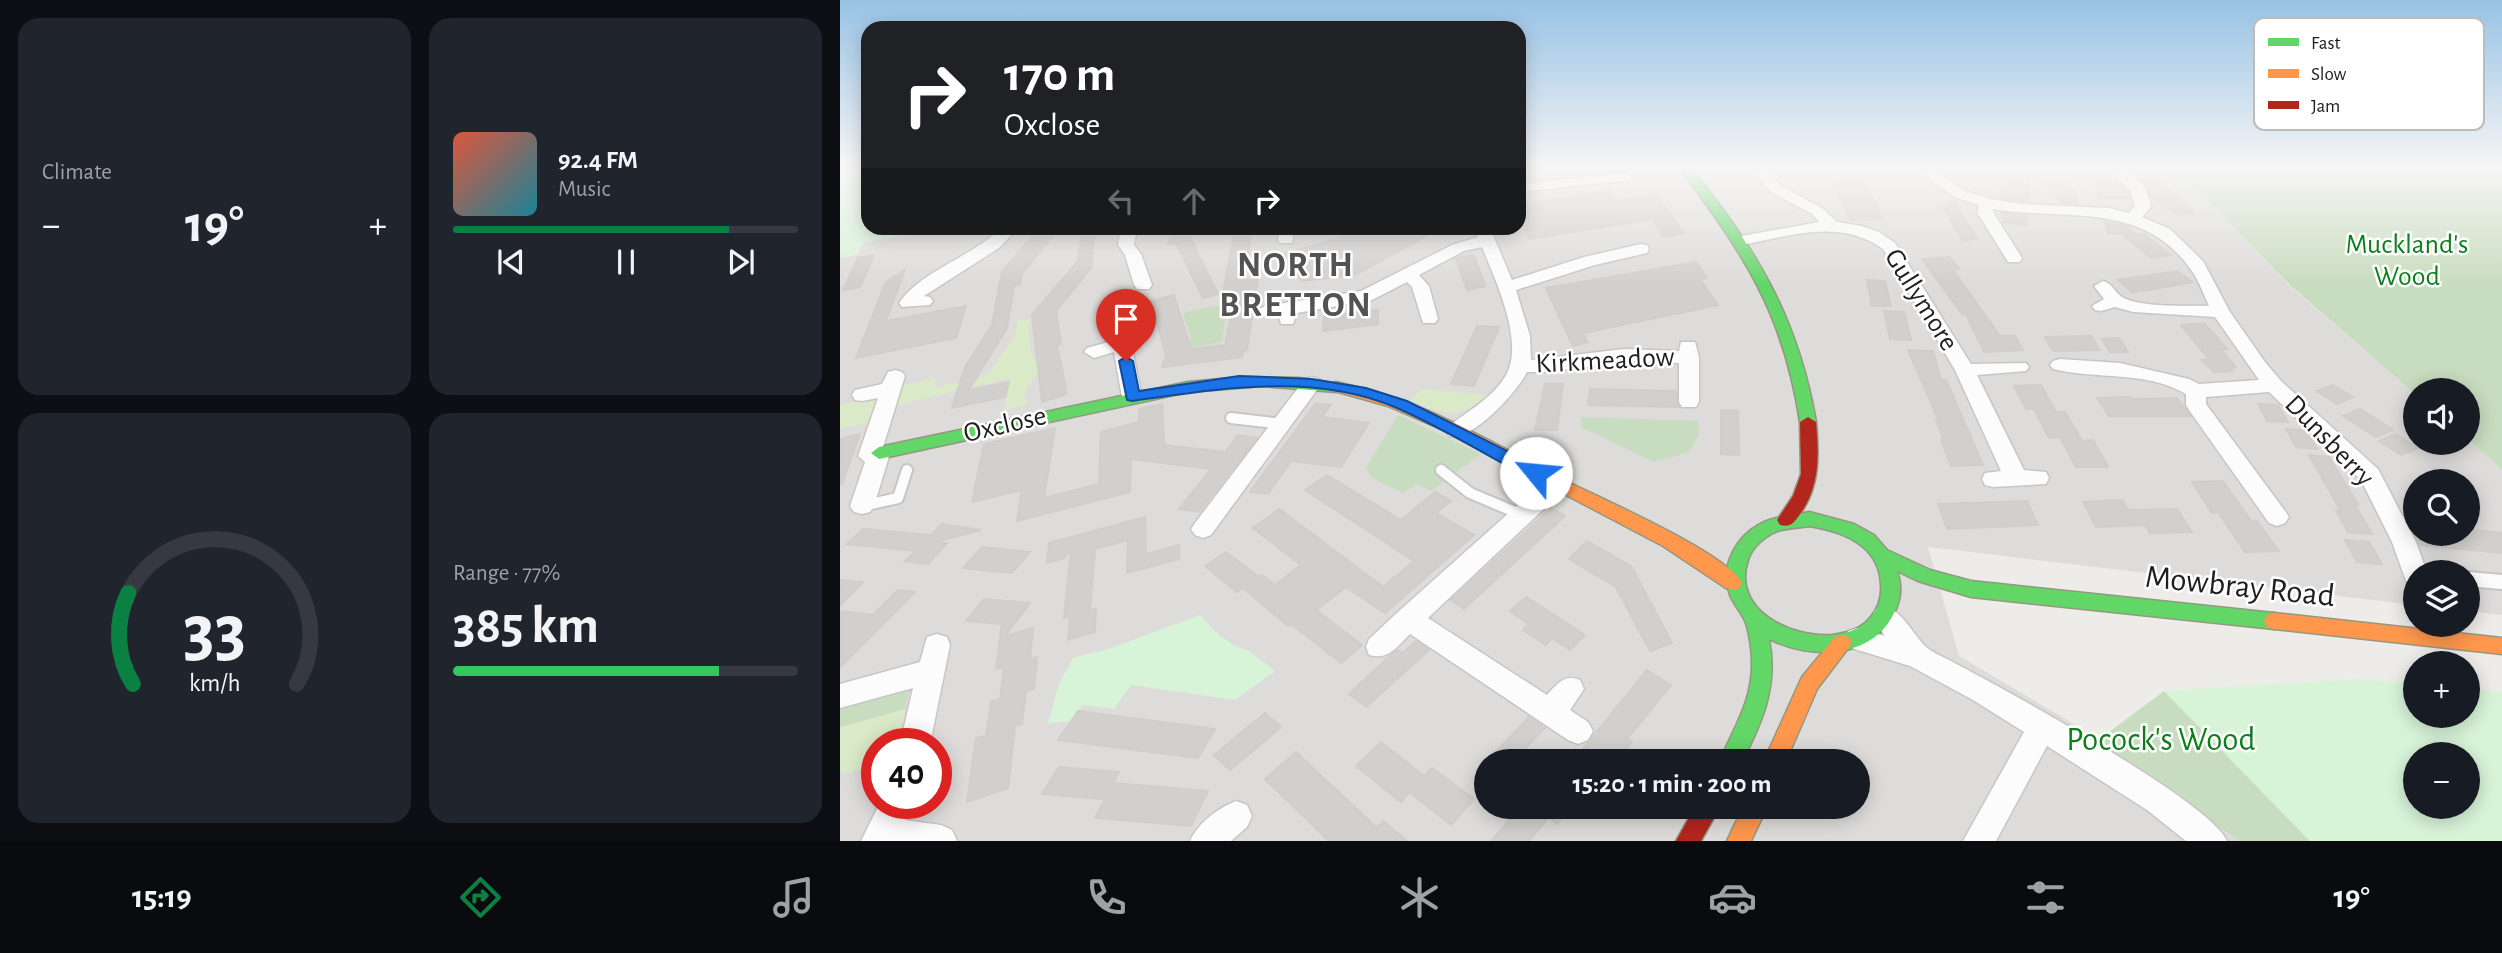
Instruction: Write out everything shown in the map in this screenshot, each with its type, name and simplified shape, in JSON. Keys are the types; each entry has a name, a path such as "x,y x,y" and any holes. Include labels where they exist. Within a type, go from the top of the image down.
{"street":[{"path":"1715,206 1742,240 1771,289 1793,340 1808,408 1811,478 1806,497 1786,520"},
{"path":"1808,206 1832,226"},
{"path":"1987,206 1986,212 2011,254 1989,251"},
{"name":"Dunsberry","path":"2006,206 2092,210 2133,219 2164,232 2197,265 2221,312 2274,385 2371,475 2410,560"},
{"path":"2133,219 2143,206"},
{"name":"Gullymore","path":"1742,240 1832,226 1870,231 1889,246 2027,478 1993,479"},
{"path":"913,305 916,293 993,244 1003,235"},
{"path":"1128,235 1126,245 1133,254 1137,281"},
{"path":"1265,311 1288,314 1366,296 1482,235"},
{"name":"Kirkmeadow","path":"1457,431 1511,382 1520,366 1524,342 1484,235"},
{"path":"1505,288 1630,248"},
{"path":"1409,274 1420,286 1429,319"},
{"path":"2103,286 2108,303 2221,312"},
{"path":"1094,352 1121,339 1132,397"},
{"name":"Kirkmeadow","path":"1520,366 1548,366 1616,356 1689,351 1689,402"},
{"name":"Dunsberry","path":"2060,365 2120,369 2182,383 2196,391 2274,385"},
{"name":"Gullymore","path":"1965,370 2019,367"},
{"name":"Oxclose","path":"879,453 1132,397 1239,381 1312,383 1357,391 1402,404 1687,552 1711,565 1733,583"},
{"path":"862,395 893,382 869,456 879,453"},
{"path":"1219,517 1312,383"},
{"path":"2196,391 2196,405 2277,517"},
{"path":"862,506 879,453"},
{"path":"1811,478 1823,501 1853,531"},
{"path":"1379,647 1556,484"},
{"path":"1687,552 1716,552 1743,544 1762,529 1786,520 1832,522 1853,531 1869,541 1882,555 1894,582 1888,612 1918,657"},
{"path":"1743,544 1734,562 1733,583 1741,603 1755,620 1774,633 1796,642 1819,645 1849,641 1870,632 1888,612 1908,601"},
{"name":"Mowbray Road","path":"1882,555 1908,572 1926,579 1971,589 2331,633 2403,632"},
{"name":"Mowbray Road","path":"1935,594 1971,589"},
{"path":"1408,619 1578,731"},
{"path":"1737,749 1761,701 1767,676 1765,653 1755,620"},
{"name":"Mowbray Road","path":"2463,637 2502,646"},
{"path":"1849,641 1918,657 1983,691 2158,799 2211,841"},
{"path":"1780,749 1809,683 1849,641"},
{"path":"840,696 934,658 919,728"},
{"path":"1550,712 1570,689"},
{"path":"1979,841 2042,727"},
{"path":"889,819 880,837 941,841"},
{"path":"1688,841 1701,819"},
{"path":"1739,841 1749,819"}],"lane":[{"path":"1231,418 1282,424"},
{"path":"862,506 898,498 907,470"},
{"path":"1441,470 1470,493 1522,515"},
{"path":"2480,580 2502,582"}],"shaded area":[{"path":"840,206 861,206 861,235 1526,235 1526,206 2212,206 2293,289 2403,384 2403,455 2480,455 2480,450 2502,470 2502,615 2480,612 2480,560 2403,560 2403,604 1928,547 1959,656 2069,721 2239,841 840,841"}],"green space":[{"path":"840,206 861,206 861,235 909,235 863,243 857,255 840,258"},
{"name":"Muckland's Wood","path":"2213,206 2502,206 2502,470 2480,450 2480,378 2403,378 2403,384 2292,287"},
{"path":"1227,303 1222,342 1188,348 1191,339 1183,313"},
{"path":"1018,319 1031,319 1029,335 1034,361 1056,355 1058,367 1033,378 1024,394 1028,404 1004,410 1010,378 894,406 900,386 936,378 934,388 987,376 1015,335"},
{"path":"1423,389 1489,395 1468,409 1451,413 1434,410 1410,400"},
{"path":"881,396 871,422 840,429 840,405"},
{"path":"1398,415 1481,454 1431,491 1416,484 1404,493 1372,478 1366,468"},
{"path":"1581,417 1699,421 1698,436 1689,452 1654,462 1581,427"},
{"path":"1200,615 1219,635 1233,645 1249,651 1275,671 1235,700 1131,685 1114,709 1083,705 1071,721 1048,723 1059,684 1073,658 1111,648"},
{"path":"2357,679 2403,682 2403,728 2480,728 2480,689 2502,692 2502,841 2310,841 2164,691"},
{"path":"912,680 905,709 840,727 840,701"},
{"name":"Pocock's Wood","path":"2164,691 2310,841 2239,841 2097,741"},
{"path":"905,709 901,728 861,728 861,769 850,773 840,772 840,727"}],"building":[{"path":"1526,206 1665,206 1684,233 1664,237 1652,219 1530,239 1526,230"},
{"path":"1844,206 1876,206 1883,219 1850,220"},
{"path":"1957,206 1977,238 1963,241 1943,207"},
{"path":"2164,206 2187,206 2194,213 2177,215"},
{"path":"2002,213 2027,215 2027,225 2003,222"},
{"path":"2105,222 2124,225 2137,235 2144,234 2171,255 2151,258 2125,237 2136,235 2108,233"},
{"path":"1033,235 1053,235 1022,274 1020,284 1014,286 1007,328 969,390 1009,382 1005,397 952,408 965,367 992,325 1002,272"},
{"path":"1081,235 1094,235 1091,268 1056,311 1061,344 1057,345 1067,394 1042,402 1032,315 1078,261"},
{"path":"1171,235 1191,235 1218,294 1203,298 1176,243 1168,244"},
{"path":"1234,235 1251,235 1244,280 1258,279 1247,350 1244,350 1242,357 1162,367 1166,355 1151,301 1174,295 1191,349 1225,345 1236,291 1223,293"},
{"path":"1348,235 1428,235 1355,275 1302,281 1283,254"},
{"path":"874,255 860,287 843,290 858,258"},
{"path":"1474,255 1485,286 1467,290 1456,258"},
{"path":"1950,257 1959,269 1953,270 2000,336 2015,336 2023,350 1984,352 1966,314 1963,315 1922,259"},
{"path":"1696,262 1707,278 1700,279 1718,305 1583,333 1588,342 1573,346 1546,288"},
{"path":"905,270 886,321 966,306 956,338 856,358 886,282"},
{"path":"2177,271 2192,282 2144,291 2142,289 2133,293 2118,280"},
{"path":"1867,280 1885,281 1891,306 1872,306"},
{"path":"1378,310 1378,324 1323,331 1324,317"},
{"path":"1884,311 1904,312 1911,340 1890,339"},
{"path":"2204,323 2227,349 2220,349 2236,367 2230,368 2233,371 2214,372 2202,360 2209,359 2181,325"},
{"path":"1477,326 1499,327 1474,386 1451,384"},
{"path":"2091,336 2100,350 2053,351 2045,337"},
{"path":"2119,338 2128,352 2110,352 2102,339"},
{"path":"1908,350 1933,351 1941,380 1946,380 1983,465 1951,466 1936,421 1939,421"},
{"path":"1545,384 1563,384 1557,430 1535,430"},
{"path":"2041,385 2056,412 2065,412 2082,441 2093,440 2108,467 2076,467 2060,437 2049,438 2034,409 2026,409 2014,386"},
{"path":"2333,385 2353,397 2337,404 2317,391"},
{"path":"1590,389 1676,391 1679,407 1588,405"},
{"path":"2097,398 2177,398 2190,416 2109,416"},
{"path":"1162,404 1164,445 1225,452 1238,435 1257,438 1199,512 1179,509 1211,469 1131,459 1130,492 1017,521 1022,490 972,502 984,444 1055,428 1044,498 1099,484 1101,432 1139,422 1139,409"},
{"path":"1315,404 1331,405 1322,417 1369,423 1341,467 1291,461 1268,494 1250,492"},
{"path":"2258,404 2278,405 2288,422 2267,421"},
{"path":"2360,409 2393,430 2376,437 2343,416"},
{"path":"1721,410 1738,411 1739,455 1721,454"},
{"path":"2286,429 2306,431 2317,449 2296,447"},
{"path":"860,434 842,484 840,484 840,439"},
{"path":"2395,434 2403,439 2403,454 2401,455 2379,441"},
{"path":"2309,455 2329,457 2358,504 2354,503 2372,534 2348,532 2336,510 2341,511"},
{"path":"1327,475 1401,520 1435,492 1451,501 1436,513 1474,535 1385,613 1346,587 1316,610 1362,645 1341,663 1290,623 1288,626 1243,588 1237,592 1205,566 1226,552 1259,577 1262,575 1275,585 1301,565 1253,528 1279,509 1383,587 1414,561 1305,490"},
{"path":"2223,481 2251,521 2257,521 2279,551 2245,552 2218,512 2212,513 2192,482"},
{"path":"2122,500 2128,510 2177,509 2192,532 2150,533 2145,525 2096,527 2083,502"},
{"path":"2027,501 2038,525 1947,529 1938,504"},
{"path":"1551,508 1565,516 1464,609 1451,600"},
{"path":"1145,517 1146,554 1179,545 1179,559 1127,573 1128,540 1095,549 1090,611 1096,609 1095,632 1068,640 1070,616 1064,618 1071,549 1065,558 1047,563 1049,543"},
{"path":"942,524 981,530 934,542 947,543 928,564 905,561 916,551 847,544 863,529 931,535"},
{"path":"2480,531 2502,533 2502,553 2430,546 2480,546"},
{"path":"2345,540 2369,542 2382,564 2357,562"},
{"path":"1587,541 1631,566 1672,643 1650,651 1616,587 1569,559"},
{"path":"982,547 1030,552 1012,573 963,568"},
{"path":"840,580 863,582 840,606"},
{"path":"898,590 915,592 840,667 840,611 873,615"},
{"path":"1526,597 1585,635 1570,650 1552,638 1546,645 1523,630 1529,624 1510,611"},
{"path":"984,599 1030,603 1005,636 1033,628 1030,659 1037,657 1034,689 1026,691 1022,724 1015,726 1008,788 967,802 976,738 986,736 991,702 1000,699 1004,667 996,669 1002,624 966,621"},
{"path":"1416,641 1429,650 1366,707 1349,694 1392,654 1398,650 1403,653"},
{"path":"1647,670 1671,685 1627,739 1632,742 1626,749 1583,749"},
{"path":"1078,711 1215,729 1198,758 1058,740"},
{"path":"1265,713 1281,727 1230,770 1214,755"},
{"path":"1529,717 1545,728 1525,749 1498,749"},
{"path":"1381,742 1424,776 1432,768 1474,799 1451,825 1409,792 1401,802 1356,766"},
{"path":"1296,752 1377,828 1383,821 1407,841 1329,841 1265,779"},
{"path":"1059,767 1119,772 1113,783 1208,791 1191,826 1095,818 1105,799 1042,794"},
{"path":"1510,819 1547,819 1529,841 1491,841"}],"traffic: fast":[{"path":"1715,206 1748,254 1781,317 1802,385 1808,422"},
{"path":"879,453 1188,387 1262,381 1336,387"},
{"path":"1809,519 1840,526 1862,535 1878,551 1886,564 1890,577 1889,605 1883,617 1860,637 1845,642 1819,644 1792,640 1759,621 1743,604 1738,592 1736,567 1747,545 1756,535 1768,528 1809,519"},
{"path":"1882,555 1925,576 1971,589 2274,621"},
{"path":"1737,749 1756,708 1763,678 1755,620"}],"traffic: slow":[{"path":"1336,387 1394,403 1449,426 1670,541 1733,583"},
{"path":"2274,621 2502,646"},
{"path":"1780,749 1809,683 1842,643"},
{"path":"1739,841 1749,819"}],"traffic: jam":[{"path":"1786,520 1802,497 1809,474 1808,422"},
{"path":"1688,841 1701,819"}],"district":[{"name":"NORTH BRETTON","path":"1296,285"}],"route":[{"path":"1126,361 1132,397 1239,381 1312,383 1357,391 1402,404 1536,473"}]}
